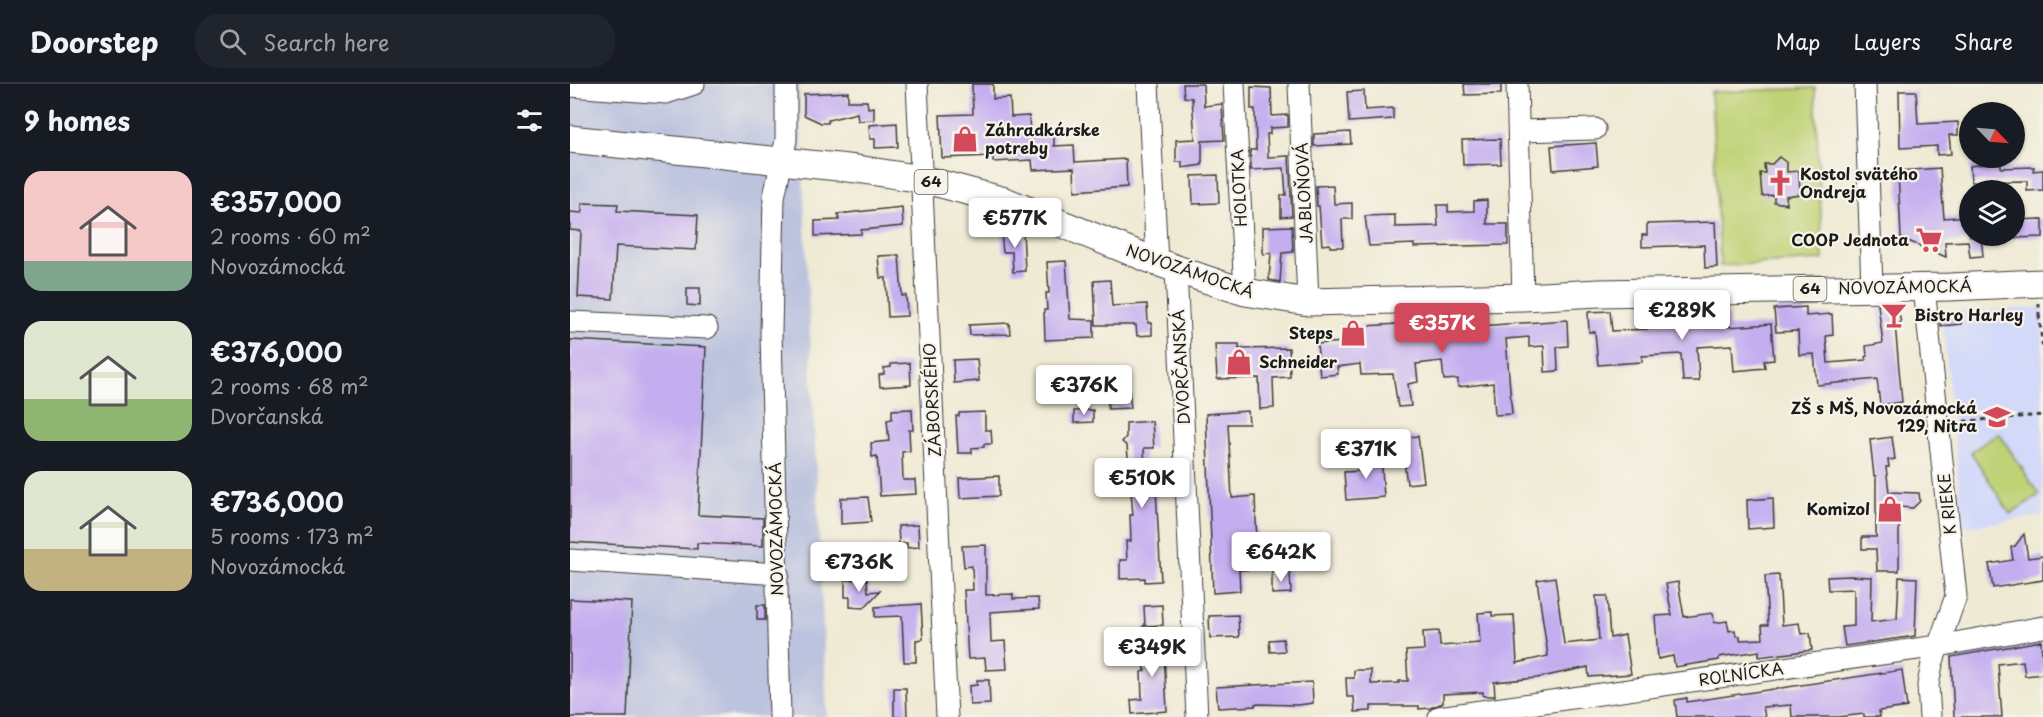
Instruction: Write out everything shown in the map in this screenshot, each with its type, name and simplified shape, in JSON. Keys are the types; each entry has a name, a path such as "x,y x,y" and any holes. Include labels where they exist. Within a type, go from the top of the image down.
{"main road":[{"name":"NOVOZÁMOCKÁ","path":"570,139 857,169 922,179 1005,201 1167,266 1245,292 1308,302 1599,293 1924,287 2041,292"}],"street":[{"path":"570,84 570,86 666,93 694,84"},
{"name":"NOVOZÁMOCKÁ","path":"780,717 771,332 774,197 786,140 786,84"},
{"name":"ZÁBORSKÉHO","path":"917,84 946,717"},
{"name":"DVORČANSKÁ","path":"1148,84 1167,266 1197,717"},
{"name":"HOLOTKA","path":"1234,84 1245,292"},
{"name":"JABLOŇOVÁ","path":"1299,84 1308,302"},
{"path":"1517,84 1523,297"},
{"path":"1865,84 1872,288"},
{"path":"1519,131 1595,129"},
{"name":"K RIEKE","path":"1924,287 1956,596 1938,646 1928,685 1930,717"},
{"path":"570,322 707,328"},
{"path":"570,560 778,574"},
{"name":"ROĽNÍCKA","path":"1439,717 1938,646 2043,627"}],"path":[{"path":"2041,292 2043,351"},
{"path":"1939,424 2043,415"}],"shaded area":[{"path":"570,84 799,84 827,717 570,717"},
{"name":"ZŠ s MŠ, Novozámocká 129, Nitra","path":"2043,307 2043,516 1963,527 1943,325 1961,323 1959,313 1942,315 1947,312"}],"green space":[{"path":"1815,88 1823,260 1720,266 1711,92"},
{"path":"1999,433 2039,495 2010,514 1971,452"}],"building":[{"path":"972,84 993,84 993,99 1010,98 1011,117 1029,116 1030,134 1054,132 1054,146 1074,145 1075,162 1126,159 1127,187 1075,191 1074,168 1033,170 1032,160 993,162 993,156 942,158 940,115 973,114"},
{"path":"1183,84 1203,84 1204,106 1222,104 1224,140 1202,141 1202,165 1182,168 1182,162 1176,162 1176,140 1195,139 1192,98 1184,97"},
{"path":"1464,84 1501,84 1501,94 1465,95"},
{"path":"1251,87 1271,88 1272,116 1288,115 1288,127 1270,128 1270,134 1267,134 1268,157 1289,156 1292,216 1281,217 1281,195 1286,195 1284,168 1251,170 1250,150 1256,150 1255,109 1251,109"},
{"path":"1364,91 1365,110 1393,108 1393,119 1349,122 1347,92"},
{"path":"1899,91 1916,91 1918,124 1958,122 1958,135 1949,135 1951,154 1937,155 1937,146 1900,148"},
{"path":"848,92 848,101 867,101 868,108 874,107 874,120 858,121 857,113 828,120 828,123 821,123 804,115 804,94"},
{"path":"897,123 898,147 875,148 875,139 870,139 869,125"},
{"path":"1350,132 1351,144 1314,146 1314,134"},
{"path":"1500,139 1501,164 1463,165 1462,140"},
{"path":"1596,143 1598,166 1553,170 1551,146"},
{"name":"Kostol svätého Ondreja","path":"1779,157 1787,163 1787,172 1799,171 1800,194 1786,196 1787,204 1774,202 1774,195 1762,196 1760,173 1765,173 1764,164 1772,164"},
{"path":"2034,167 2033,171 2043,170 2043,190 2027,191 2025,180 1971,180 1970,168"},
{"path":"1940,168 1944,218 1959,217 1959,241 1945,242 1946,257 1901,238 1898,171"},
{"path":"1218,175 1219,203 1193,204 1192,176"},
{"path":"1333,185 1334,204 1352,203 1352,219 1342,219 1343,247 1322,245 1316,186"},
{"path":"1487,200 1487,224 1508,224 1508,245 1369,246 1365,216 1395,215 1395,227 1438,226 1437,205 1448,205 1448,212 1474,211 1474,201"},
{"path":"582,203 618,204 617,211 698,215 696,250 616,246 613,299 578,297 581,231 570,230 570,212 582,213"},
{"path":"902,207 903,226 861,230 861,234 815,236 815,221 839,220 838,214"},
{"path":"2043,219 2043,237 2025,238 2025,220"},
{"path":"1715,222 1717,267 1705,268 1704,245 1642,247 1642,235 1647,235 1647,224"},
{"path":"1292,226 1293,252 1282,253 1280,282 1269,280 1271,253 1263,254 1263,227"},
{"path":"1023,231 1025,271 1013,272 1012,252 1003,252 1001,232"},
{"path":"1969,246 1982,246 1983,256 1970,257"},
{"path":"899,255 902,296 906,295 907,316 888,317 886,278 880,278 878,256"},
{"path":"1066,261 1070,319 1094,320 1094,338 1045,340 1044,310 1047,310 1046,293 1049,293 1047,262"},
{"path":"1110,280 1112,306 1147,304 1148,323 1152,323 1152,335 1137,336 1136,325 1096,325 1094,281"},
{"path":"687,288 700,288 700,306 687,305"},
{"path":"1897,304 1901,323 1895,324 1902,402 1880,405 1877,379 1817,385 1814,354 1799,355 1798,331 1776,332 1774,309 1806,307 1806,316 1832,314 1833,335 1826,336 1828,363 1866,360 1866,346 1883,343 1878,305"},
{"path":"1610,311 1612,331 1647,329 1647,315 1695,312 1695,316 1728,314 1729,327 1771,324 1774,360 1764,361 1765,368 1734,371 1732,345 1697,347 1699,381 1683,381 1681,354 1642,356 1642,362 1598,365 1595,332 1589,332 1588,312"},
{"path":"1959,313 1961,324 1941,326 1940,315"},
{"path":"1567,320 1568,346 1557,347 1558,371 1545,372 1544,346 1529,347 1529,337 1506,339 1512,414 1495,415 1493,383 1458,387 1458,379 1444,380 1442,361 1416,364 1418,382 1408,384 1411,406 1398,407 1393,374 1361,375 1360,364 1337,367 1338,374 1320,376 1317,344 1344,342 1344,338 1347,338 1347,327 1433,322 1434,329"},
{"path":"1009,323 1010,334 970,335 969,325"},
{"path":"570,340 706,347 698,515 763,518 763,546 697,543 697,549 570,542"},
{"path":"1215,344 1239,344 1239,349 1289,348 1290,377 1273,378 1274,408 1260,409 1259,378 1217,379"},
{"path":"977,359 979,381 954,383 953,360"},
{"path":"910,363 911,385 880,387 879,375 884,374 884,368 891,367 891,364"},
{"path":"1121,380 1122,391 1129,390 1131,408 1108,409 1107,381"},
{"path":"912,409 913,430 909,430 910,451 902,452 903,480 915,480 916,494 880,496 877,456 872,457 871,443 889,441 887,420 892,419 892,410"},
{"path":"1093,410 1093,422 1074,423 1074,411"},
{"path":"1248,411 1249,424 1228,424 1232,498 1255,496 1258,569 1239,570 1240,591 1213,593 1206,414"},
{"path":"985,412 985,430 991,430 992,444 972,448 972,453 958,453 956,416 959,416 959,413"},
{"path":"1152,421 1154,448 1144,448 1145,474 1152,474 1153,489 1156,489 1161,581 1145,582 1145,578 1120,579 1120,560 1127,560 1126,541 1131,541 1130,515 1133,515 1127,446 1122,442 1126,437 1126,423"},
{"path":"1418,436 1424,482 1407,484 1401,438"},
{"path":"1892,437 1895,459 1888,460 1889,467 1886,467 1889,492 1919,493 1920,501 1913,508 1899,507 1899,571 1877,571 1876,549 1862,549 1862,537 1876,537 1876,476 1874,476 1870,440"},
{"path":"1381,455 1384,497 1346,500 1344,472 1362,471 1361,456"},
{"path":"999,476 999,496 960,498 959,478"},
{"path":"868,497 871,522 841,524 841,498"},
{"path":"1773,498 1774,527 1748,529 1747,500"},
{"path":"918,525 919,547 907,548 907,543 899,544 898,526"},
{"path":"2024,534 2028,558 2043,556 2043,580 1993,588 1989,564 2013,560 2011,547 2015,546"},
{"path":"986,545 986,595 1013,594 1013,599 1038,598 1039,609 990,612 991,642 1005,641 1007,669 986,670 985,658 968,659 964,590 973,590 972,566 964,567 962,546"},
{"path":"1290,571 1291,593 1272,594 1272,572"},
{"path":"1779,575 1782,625 1799,623 1801,634 1810,633 1812,650 1759,657 1759,651 1675,667 1673,656 1658,659 1655,616 1672,615 1666,584 1678,582 1684,617 1713,613 1714,623 1727,621 1729,631 1735,630 1740,640 1763,639 1762,625 1768,625 1765,576"},
{"path":"1555,577 1564,644 1599,640 1596,596 1607,596 1610,638 1625,635 1631,674 1589,677 1588,667 1537,678 1494,682 1495,696 1483,696 1483,692 1443,694 1443,703 1430,708 1371,706 1371,711 1355,712 1354,697 1347,697 1346,678 1354,678 1354,670 1371,670 1371,684 1408,681 1406,651 1424,650 1423,632 1439,631 1440,646 1480,643 1478,613 1492,612 1492,616 1514,615 1517,663 1548,656 1537,580"},
{"path":"1827,577 1872,577 1871,622 1897,619 1899,577 1917,578 1915,636 1845,646 1842,627 1854,626 1854,589 1828,590"},
{"path":"867,579 868,592 880,591 864,608 850,607 850,597 845,597 845,580"},
{"path":"570,599 632,602 627,717 570,717"},
{"path":"921,604 923,639 916,640 916,662 904,662 902,616 875,617 875,607"},
{"path":"757,605 765,605 765,620 757,620"},
{"path":"1162,605 1163,625 1145,626 1144,606"},
{"path":"1238,615 1239,637 1210,638 1209,616"},
{"path":"1143,626 1155,626 1156,652 1164,652 1167,711 1132,714 1131,700 1142,699 1141,672 1145,671"},
{"path":"1283,639 1285,651 1270,652 1269,640"},
{"path":"2041,641 2043,674 2025,676 2023,661 1998,664 2002,717 1954,717 1951,657"},
{"path":"1902,670 1907,707 1879,711 1880,717 1864,717 1864,714 1838,717 1792,717 1791,705 1763,707 1765,717 1677,717 1675,700 1687,698 1687,702"},
{"path":"977,680 989,680 990,704 970,705 969,686 977,685"},
{"path":"1312,682 1313,703 1255,704 1255,706 1218,708 1216,687"},
{"path":"894,688 906,688 907,717 894,717"}],"place":[{"name":"Záhradkárske potreby","path":"965,139"},
{"name":"Kostol svätého Ondreja","path":"1780,183"},
{"name":"COOP Jednota","path":"1929,240"},
{"name":"Bistro Harley","path":"1894,315"},
{"name":"Steps","path":"1353,333"},
{"name":"Schneider","path":"1239,362"},
{"name":"ZŠ s MŠ, Novozámocká 129, Nitra","path":"1997,417"},
{"name":"Komizol","path":"1890,509"}]}
